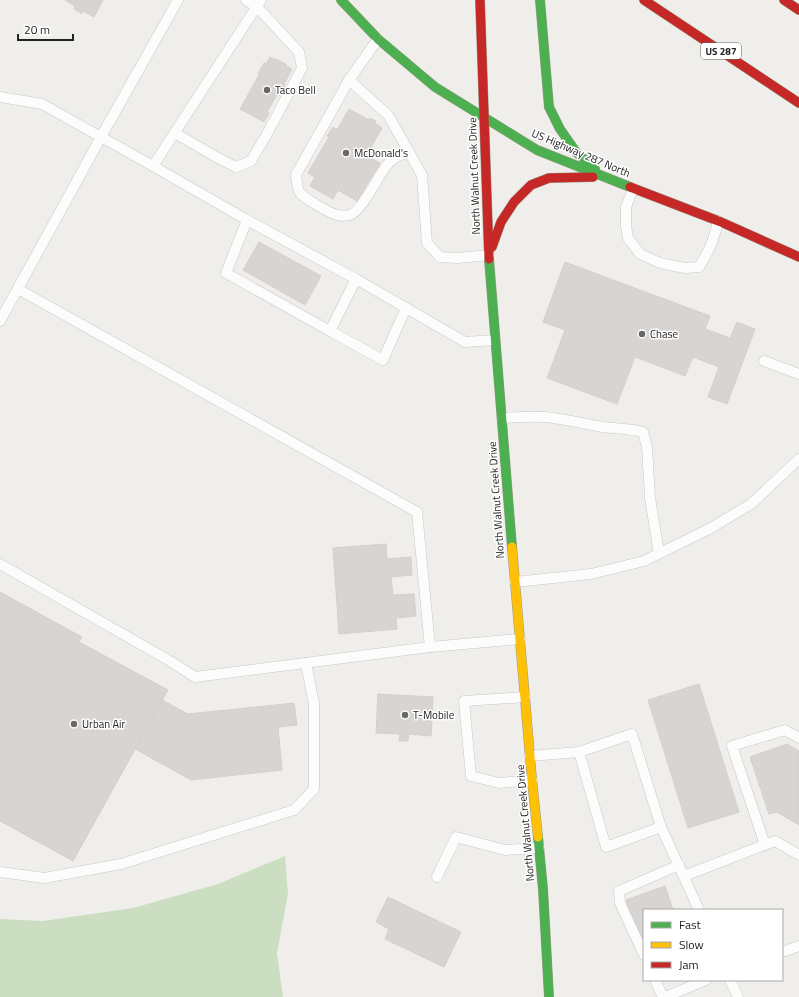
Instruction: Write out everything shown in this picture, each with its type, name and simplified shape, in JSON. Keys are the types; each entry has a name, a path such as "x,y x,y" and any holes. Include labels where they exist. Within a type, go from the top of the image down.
{"main road":[{"name":"US Highway 287 North","path":"341,0 378,39 435,87 537,150 718,221 799,257"},
{"name":"North Walnut Creek Drive","path":"480,0 490,255 495,340 532,780 543,889 549,997"},
{"path":"540,0 549,107 560,129 576,152 603,177"},
{"name":"US 287","path":"644,0 799,103"},
{"path":"784,0 799,10"},
{"path":"490,255 501,222 514,202 531,185 549,178 603,177"}],"lane":[{"path":"0,321 178,0"},
{"path":"175,133 236,167 251,160 267,134 302,68 299,52 259,3 246,0"},
{"path":"153,166 259,3"},
{"path":"378,39 349,80 296,175 297,185 300,193 310,201 336,215 346,216 354,214 361,206 390,160 408,152"},
{"path":"349,80 388,115 422,175 427,243 440,257 458,258 490,255"},
{"path":"0,97 42,104 465,342 495,340"},
{"path":"633,188 626,207 626,226 628,238 640,254 660,263 685,268 699,267 707,255 715,236 718,221"},
{"path":"247,220 226,273 330,331 384,360 406,308"},
{"path":"330,331 356,280"},
{"path":"18,289 417,512 430,647"},
{"path":"764,361 799,374"},
{"path":"502,418 531,416 546,417 605,428 636,430 643,432 647,447 650,498 659,553"},
{"path":"515,582 591,574 644,561 710,528 751,504 799,459"},
{"path":"0,564 164,658 194,677 430,647 520,638"},
{"path":"0,872 44,878 122,864 294,810 314,789 314,704 306,663"},
{"path":"525,697 464,700 471,776 499,783 532,780"},
{"path":"765,844 732,746 784,730 799,738"},
{"path":"530,756 579,752 632,734 661,828 699,909"},
{"path":"579,752 606,847 661,828"},
{"path":"437,877 456,837 505,850 539,848"},
{"path":"684,876 775,841 799,855"},
{"path":"643,953 620,903 619,891 678,865"},
{"path":"783,952 799,946"},
{"path":"656,981 664,997 704,981"},
{"path":"730,981 738,997"}],"green space":[{"path":"285,856 288,894 277,953 283,997 0,997 0,919 43,921 133,908 218,884"}],"building":[{"path":"65,0 103,0 94,17 83,11 82,14 74,9 75,6"},
{"name":"Taco Bell","path":"270,57 292,69 279,96 277,95 267,112 269,113 264,122 240,109 264,63 266,64"},
{"name":"McDonald's","path":"349,109 369,120 370,118 376,121 375,123 382,128 371,147 374,149 369,157 380,163 357,201 338,190 333,199 310,186 315,177 308,173 329,137 327,136 333,127 337,130"},
{"path":"259,242 321,276 305,305 243,270"},
{"name":"Chase","path":"565,262 710,316 705,329 730,338 737,322 755,329 727,404 708,397 719,367 693,357 685,376 635,357 617,404 547,378 565,330 543,322"},
{"path":"386,544 387,559 411,557 412,575 391,577 393,595 414,594 416,616 396,618 397,629 339,634 333,548"},
{"name":"Urban Air","path":"0,592 82,637 79,642 168,690 73,861 0,821"},
{"path":"699,684 739,812 688,828 648,700"},
{"name":"T-Mobile","path":"378,694 433,697 431,736 409,734 408,741 399,741 400,734 376,733"},
{"path":"162,700 188,714 294,703 297,725 278,727 282,770 191,780 135,749"},
{"path":"787,744 799,751 799,825 777,812 769,814 750,757"},
{"path":"665,886 673,909 643,909 642,944 626,900"},
{"path":"388,897 461,932 444,967 385,939 389,929 376,922"}],"traffic: fast":[{"path":"341,0 378,39 435,87 537,150 630,187"},
{"path":"540,0 549,107 560,129 576,152 595,169"},
{"path":"489,259 512,547"},
{"path":"538,837 543,889 549,997"}],"traffic: slow":[{"path":"512,547 538,837"}],"traffic: jam":[{"path":"480,0 489,259"},
{"path":"644,0 799,103"},
{"path":"784,0 799,10"},
{"path":"492,247 501,222 514,202 531,185 549,178 593,177"},
{"path":"630,187 721,222 799,257"}],"place":[{"name":"Taco Bell","path":"267,90"},
{"name":"McDonald's","path":"346,153"},
{"name":"Chase","path":"642,334"},
{"name":"T-Mobile","path":"405,715"},
{"name":"Urban Air","path":"74,724"}]}
